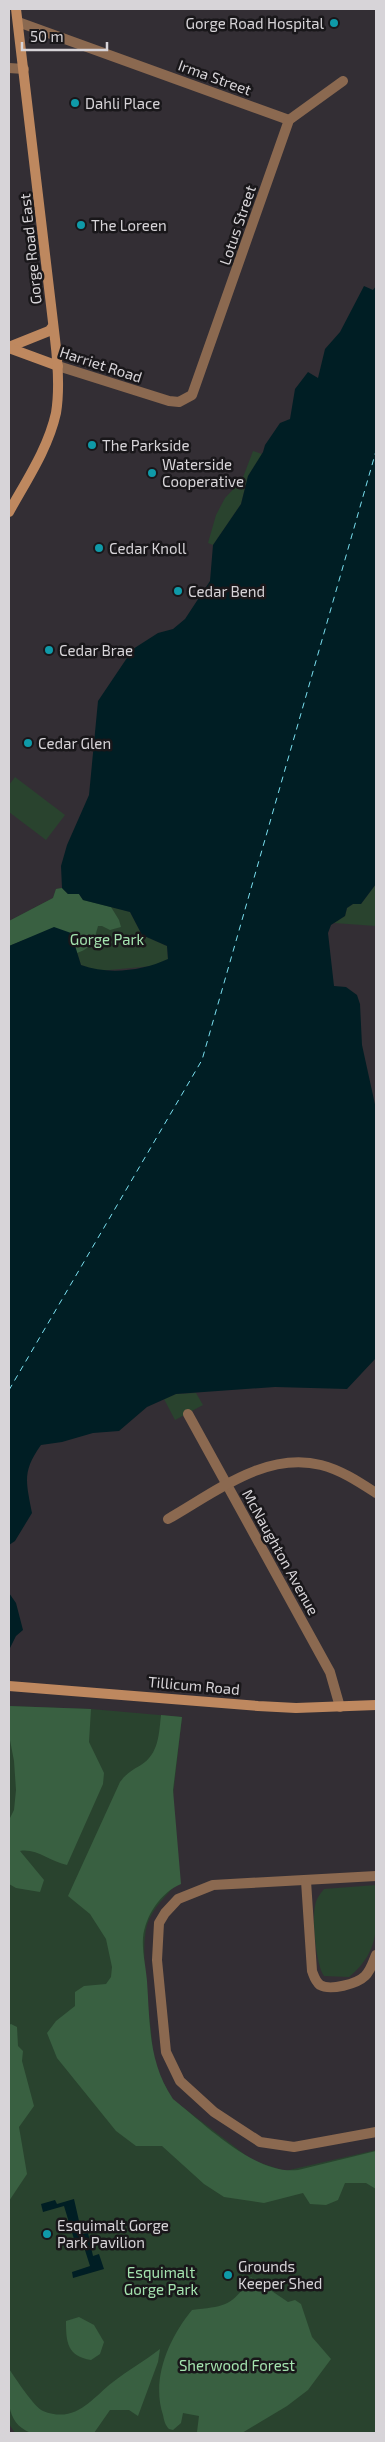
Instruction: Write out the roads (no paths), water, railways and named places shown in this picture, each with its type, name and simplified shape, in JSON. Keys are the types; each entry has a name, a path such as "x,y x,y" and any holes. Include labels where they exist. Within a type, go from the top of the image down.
{"main road":[{"name":"Gorge Road East","path":"9,512 50,435 56,413 58,366 16,9"},
{"path":"9,348 49,331 54,326"},
{"name":"Harriet Road","path":"9,348 58,366"},
{"name":"Tillicum Road","path":"9,1686 258,1706 340,1708 376,1705"}],"street":[{"name":"Irma Street","path":"18,22 289,120"},
{"path":"9,68 24,69"},
{"path":"289,120 343,81"},
{"name":"Lotus Street","path":"186,399 196,389 289,120"},
{"name":"Harriet Road","path":"58,366 170,401 179,402 186,399"},
{"name":"McNaughton Avenue","path":"188,1414 330,1672 340,1708"},
{"path":"168,1519 246,1474 268,1466 305,1463 321,1465 343,1473 376,1492"},
{"path":"376,1876 213,1885 178,1899 165,1913 160,1922 157,1960 166,2052 180,2081 214,2112 260,2142 294,2147 376,2132"},
{"path":"306,1881 312,1971 315,1981 321,1986 330,1988 357,1981 372,1966 376,1955"}],"water":[{"path":"364,286 373,290 376,286 376,884 361,904 353,904 347,908 345,916 331,925 328,933 334,986 346,987 357,995 360,1004 362,1045 376,1109 376,1358 347,1389 275,1387 176,1394 147,1407 119,1431 93,1433 62,1442 41,1445 31,1463 27,1477 32,1513 15,1541 9,1545 9,946 54,927 71,933 81,965 91,968 114,971 136,969 168,959 167,946 142,935 130,912 83,900 79,894 68,894 62,888 61,866 67,845 89,795 98,701 133,649 158,633 173,629 185,619 210,581 213,545 241,504 248,476 280,423 290,419 295,389 308,372 318,378 325,349 340,332"},
{"path":"9,1593 16,1603 23,1630 16,1636 9,1650"},
{"path":"74,2199 82,2234 88,2233 93,2256 99,2254 104,2269 73,2278 72,2272 90,2266 84,2247 77,2249 64,2206 43,2212 41,2204 55,2200 57,2204"}],"place":[{"name":"Gorge Road Hospital","path":"334,23"},
{"name":"Dahli Place","path":"75,103"},
{"name":"The Loreen","path":"81,225"},
{"name":"The Parkside","path":"92,445"},
{"name":"Waterside Cooperative","path":"152,473"},
{"name":"Cedar Knoll","path":"99,548"},
{"name":"Cedar Bend","path":"178,591"},
{"name":"Cedar Brae","path":"49,650"},
{"name":"Cedar Glen","path":"28,743"},
{"name":"Esquimalt Gorge Park Pavilion","path":"47,2234"},
{"name":"Grounds Keeper Shed","path":"228,2275"}],"park label":[{"name":"Gorge Park","path":"107,939"},
{"name":"Esquimalt Gorge Park","path":"161,2280"},
{"name":"Sherwood Forest","path":"237,2365"}]}
